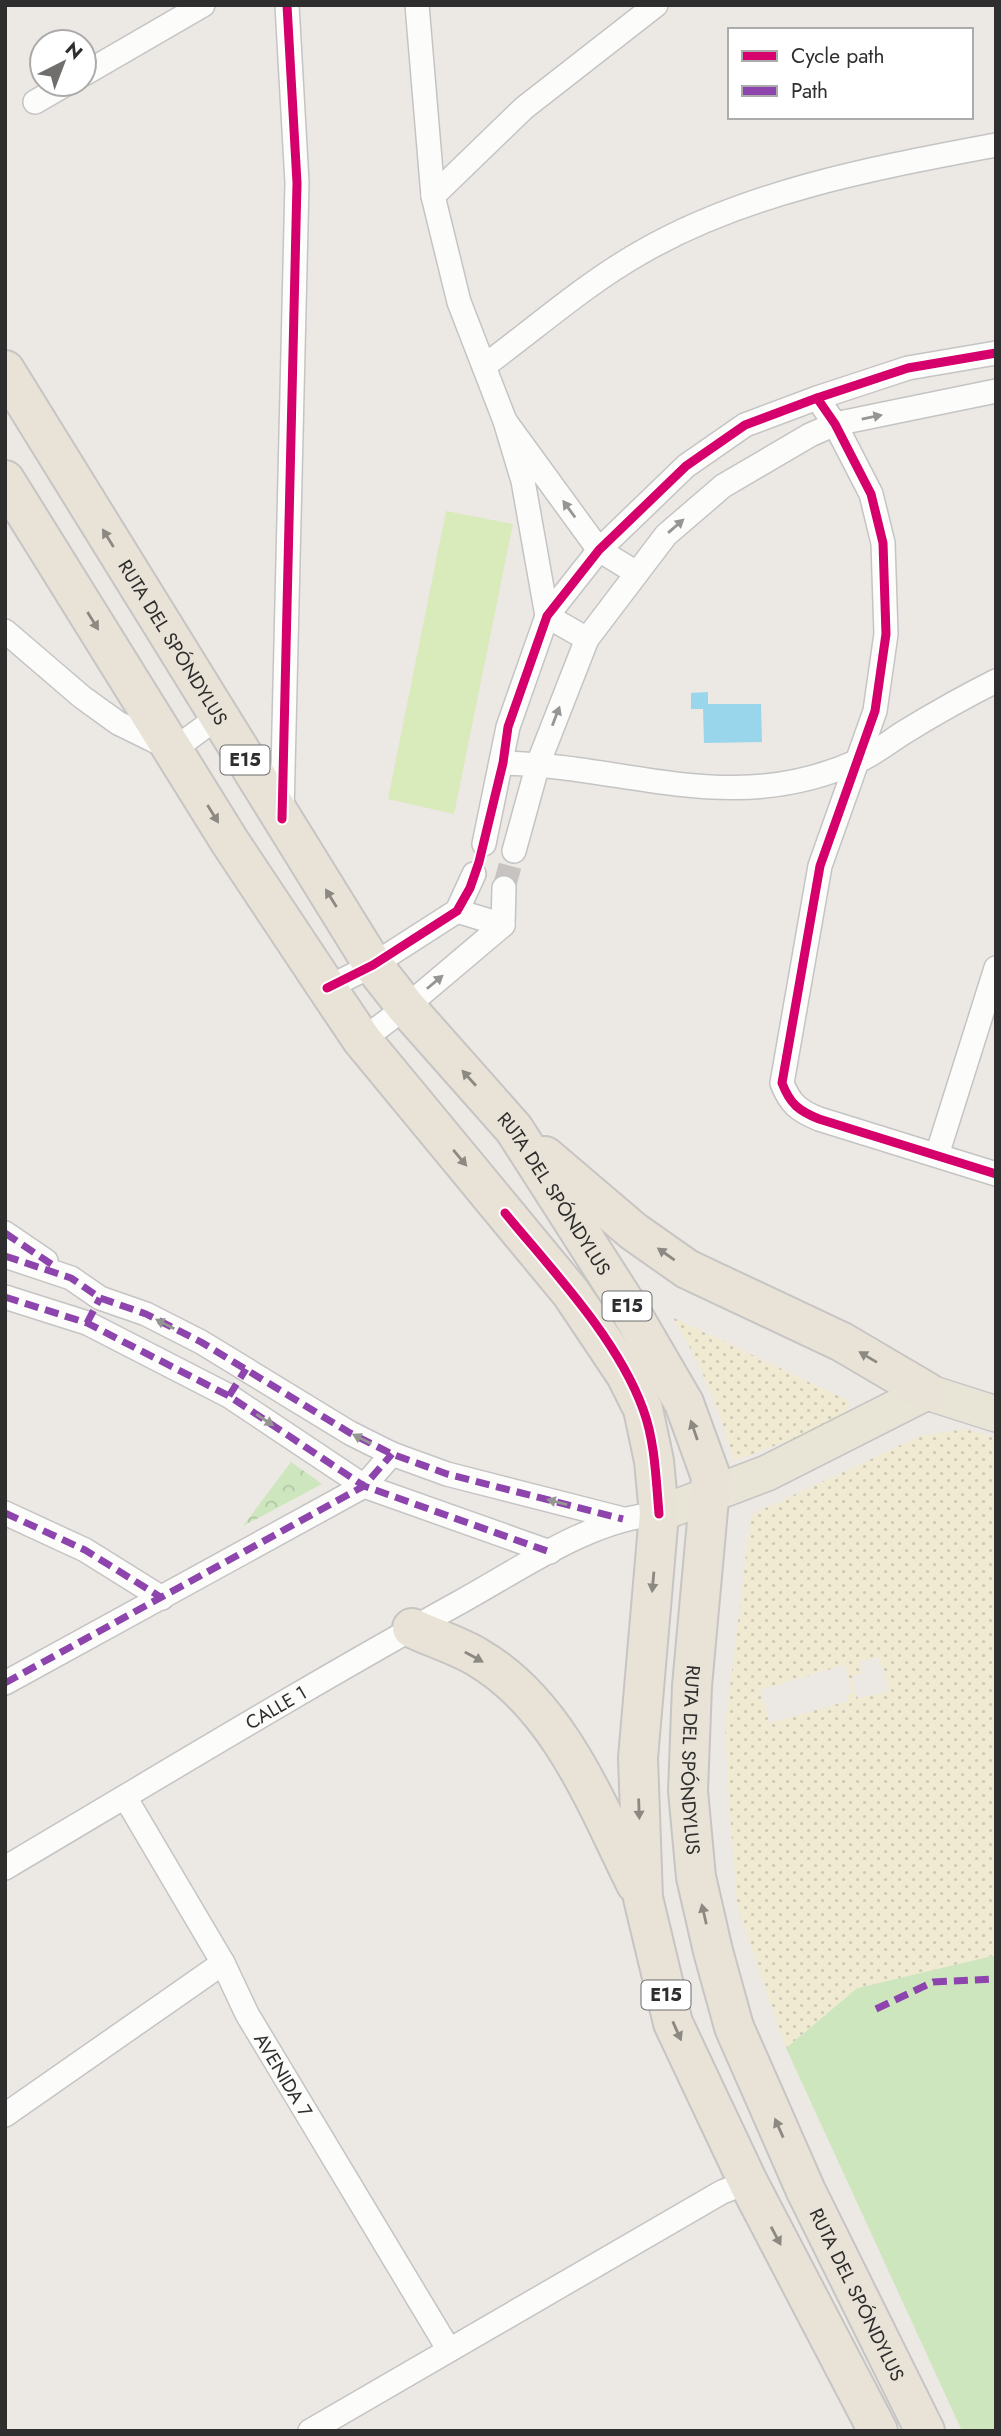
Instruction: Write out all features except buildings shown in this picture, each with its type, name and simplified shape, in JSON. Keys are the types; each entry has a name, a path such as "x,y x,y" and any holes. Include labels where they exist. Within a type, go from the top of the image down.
{"highway":[{"name":"RUTA DEL SPÓNDYLUS","path":"5,370 373,965 406,1007 514,1129 628,1307 684,1403 711,1477 692,1686 688,1791 696,1877 707,1927 734,2027 806,2191 925,2431"},
{"name":"RUTA DEL SPÓNDYLUS","path":"5,480 173,750 362,1040 571,1293 626,1375 643,1409 654,1461 641,1516 638,1758 643,1898 673,2023 748,2182 878,2431"},
{"path":"514,1129 633,1231 687,1269 842,1342 927,1392"},
{"path":"412,1628 477,1657 506,1679 557,1733 643,1898"}],"main road":[{"path":"641,1516 711,1495 767,1473 927,1392 996,1414"}],"street":[{"path":"98,66 203,5"},
{"path":"282,819 297,183 287,5"},
{"path":"417,5 433,196 459,302 505,421 523,481 547,616"},
{"path":"433,196 524,108 656,5"},
{"path":"35,102 42,98"},
{"path":"484,366 582,290 640,253 687,229 748,204 810,186 996,145"},
{"path":"484,844 503,763 508,727 547,616 600,550 686,466 745,425 817,398 908,368 996,353"},
{"path":"514,851 538,764 587,639 635,572 666,535 723,486 810,435 835,424 996,391"},
{"path":"817,398 835,424 871,494 883,543 886,634 876,711 820,866 782,1083 789,1101 802,1112 996,1174"},
{"path":"505,421 600,550 635,572"},
{"path":"547,616 587,639"},
{"path":"5,631 82,697 118,723 173,750 218,717"},
{"path":"503,763 538,764 702,789 760,789 858,761 960,698 996,681"},
{"path":"327,988 373,965 457,911 474,874"},
{"path":"362,1040 406,1007 503,925 504,888"},
{"path":"457,911 503,925"},
{"path":"937,1155 996,968"},
{"path":"5,1233 100,1298 146,1314 246,1369 350,1433 392,1454 447,1474 641,1516"},
{"path":"5,1256 71,1278"},
{"path":"5,1297 87,1323 229,1396 364,1486 550,1552"},
{"path":"87,1323 100,1298"},
{"path":"229,1396 246,1369"},
{"path":"5,1683 364,1486 392,1454"},
{"path":"5,1513 85,1550 162,1598"},
{"name":"CALLE 1","path":"5,1868 412,1628 550,1552 641,1516"},
{"name":"AVENIDA 7","path":"125,1797 223,1963 247,2014 449,2350"},
{"path":"5,2115 223,1963"},
{"path":"310,2431 722,2192 748,2182"}],"green space":[{"path":"446,511 513,524 454,814 388,799"},
{"path":"291,1462 322,1484 243,1526"},
{"path":"996,1955 996,2431 962,2431 786,2048 857,1988"}],"sand":[{"path":"672,1317 845,1399 849,1402 848,1409 830,1425 734,1461 708,1386"},
{"path":"966,1429 996,1438 996,1955 857,1988 786,2048 737,1906 729,1801 725,1728 751,1515 920,1436","holes":["879,1657 889,1690 858,1699 852,1677 863,1673 859,1662","844,1665 853,1693 847,1695 848,1701 770,1723 760,1690"]}],"water":[{"path":"708,692 708,704 761,704 762,742 704,743 703,709 691,709 691,693"}],"tunnel":[{"path":"504,888 514,851"}],"marked path":[{"path":"5,1233 57,1268"},
{"path":"5,1256 71,1278 100,1298 146,1314 201,1342 350,1433 392,1454 447,1474 623,1519"},
{"path":"5,1297 87,1323 229,1396 364,1486 550,1552"},
{"path":"87,1323 100,1298"},
{"path":"229,1396 246,1369"},
{"path":"5,1683 364,1486 392,1454"},
{"path":"5,1513 85,1550 162,1598"},
{"path":"876,2009 933,1982 996,1979"}],"cycle path":[{"path":"282,819 297,183 287,5"},
{"path":"327,988 373,965 457,911 470,888 479,862 503,763 508,727 547,616 599,550 686,466 745,425 817,398 908,368 996,353"},
{"path":"817,398 835,424 871,494 883,543 886,634 875,711 820,866 782,1083 796,1106 819,1119 996,1174"},
{"path":"505,1213 582,1306 617,1356 632,1383 650,1434 659,1514"}]}
